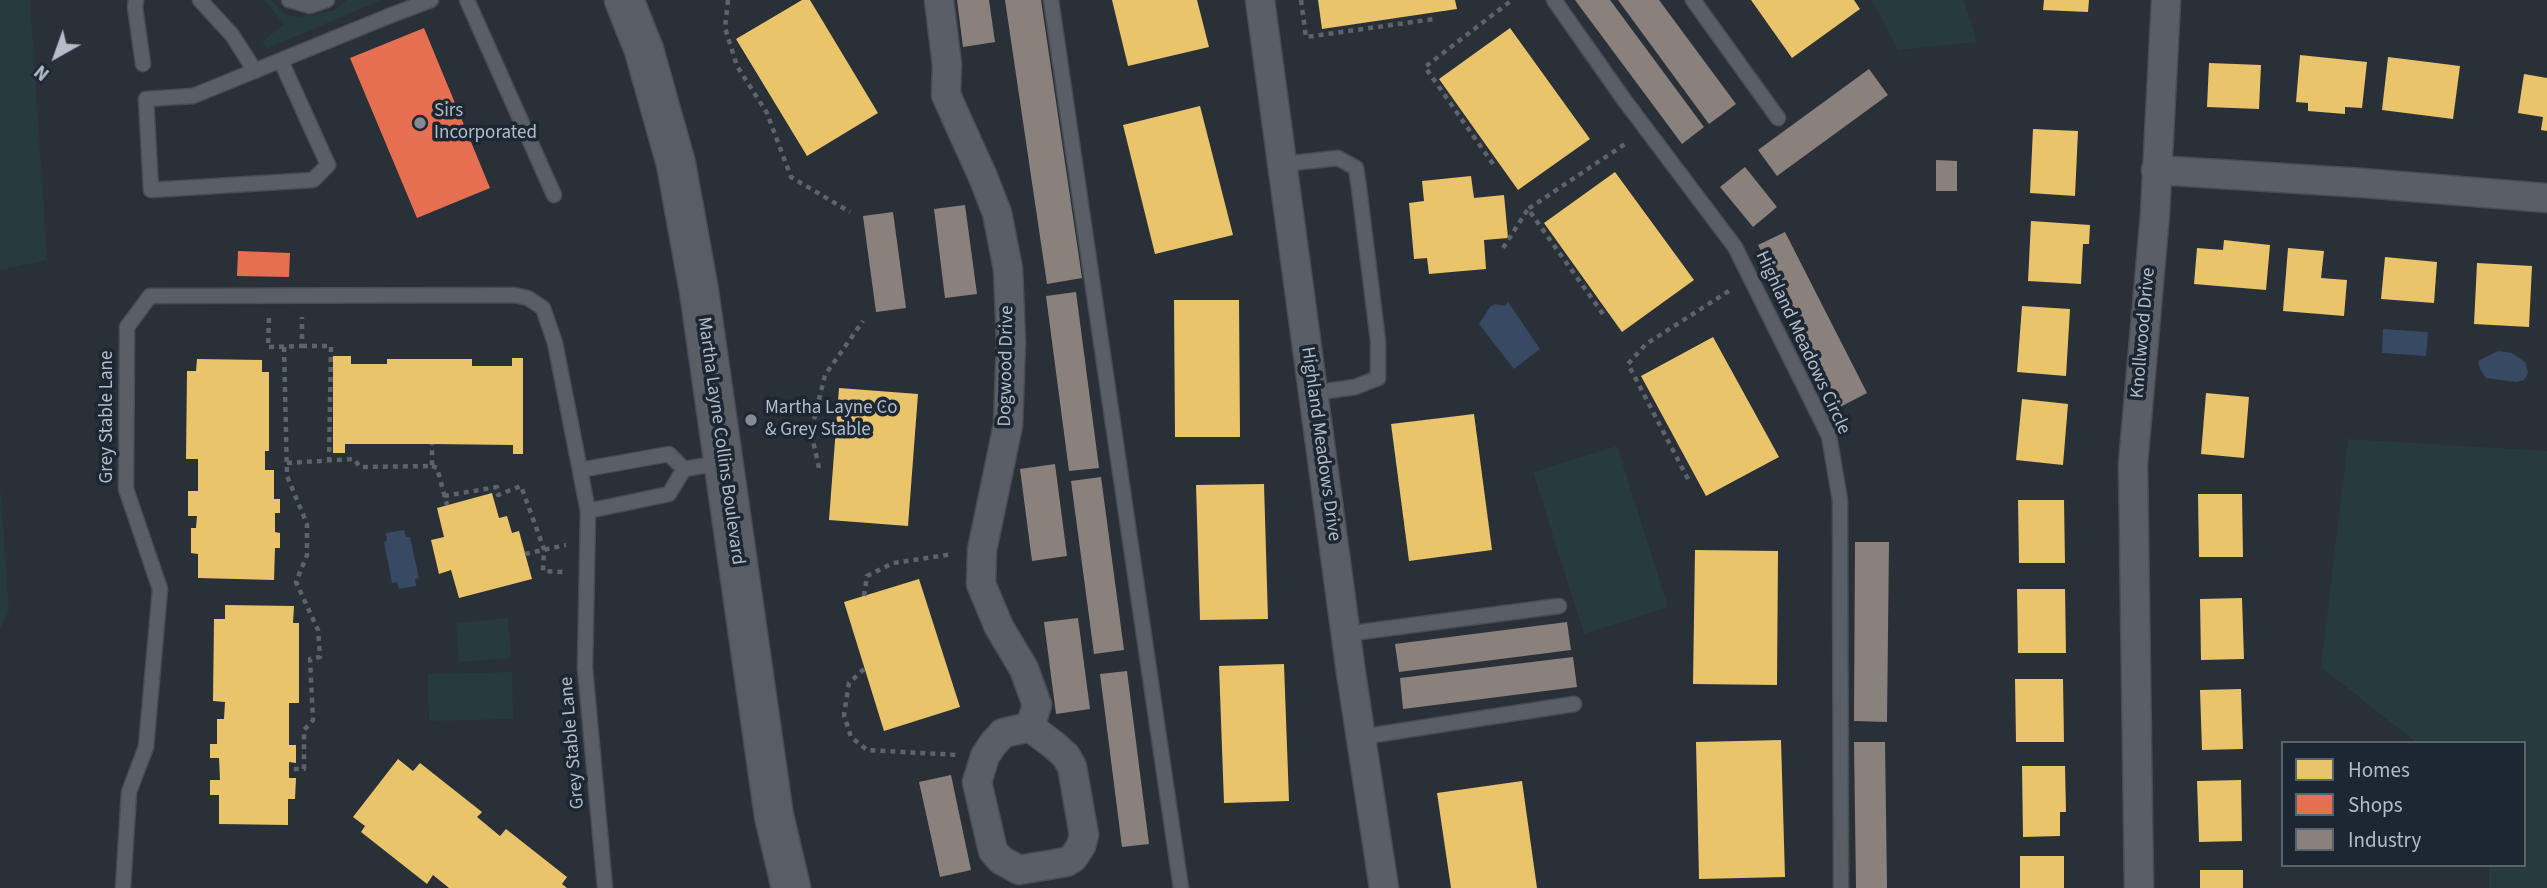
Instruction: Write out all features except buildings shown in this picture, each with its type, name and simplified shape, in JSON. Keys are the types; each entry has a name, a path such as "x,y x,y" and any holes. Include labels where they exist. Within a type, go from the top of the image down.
{"main road":[{"name":"Martha Layne Collins Boulevard","path":"624,0 644,50 677,164 698,291 774,817 791,888"}],"street":[{"name":"Dogwood Drive","path":"939,0 947,65 946,95 996,213 1008,270 1011,342 1008,425 982,550 981,584 999,627 1024,669 1037,705 1030,727"},
{"name":"Highland Meadows Drive","path":"1260,0 1345,634 1384,888"},
{"name":"Knollwood Drive","path":"2138,888 2133,464 2155,214 2166,0"},
{"path":"2156,170 2547,198"},
{"path":"1030,727 1066,756 1072,766 1084,835 1073,858 1066,862 1019,870 1001,860 993,851 976,782 985,755 1003,733 1030,727"}],"lane":[{"path":"136,0 143,64"},
{"path":"200,0 232,35 255,71"},
{"path":"289,0 310,6 327,0"},
{"path":"281,61 328,165 313,180 151,190 145,99 193,96 431,0"},
{"path":"467,0 554,195"},
{"path":"1051,0 1181,888"},
{"name":"Highland Meadows Circle","path":"1554,0 1646,130 1735,247 1829,436 1840,500 1841,888"},
{"path":"1693,0 1778,118"},
{"path":"1283,164 1338,158 1356,168 1359,188 1378,341 1378,378 1355,387 1313,393"},
{"name":"Grey Stable Lane","path":"123,888 129,792 146,747 160,589 126,489 127,327 150,296 303,295 514,295 528,298 543,308 555,343 588,511 585,668 605,888"},
{"path":"580,470 669,454 684,470"},
{"path":"588,511 669,494 684,470 722,463"},
{"path":"1345,634 1559,606"},
{"path":"1361,737 1574,704"}],"path":[{"path":"727,0 725,28 737,66 767,113 791,177 850,212"},
{"path":"1301,0 1306,37 1434,19"},
{"path":"1493,164 1425,67 1513,0"},
{"path":"1503,248 1528,209 1646,130"},
{"path":"1528,209 1603,314"},
{"path":"1688,479 1628,363 1646,344 1751,278"},
{"path":"302,346 303,295"},
{"path":"270,296 268,347 331,346 329,461"},
{"path":"819,468 811,432 825,375 863,321"},
{"path":"284,347 287,476 307,524 307,555 296,582 318,631 320,657 310,659 313,720 304,730 304,769 289,769"},
{"path":"432,444 432,466"},
{"path":"287,463 354,459 360,467 432,466 437,468 447,505"},
{"path":"444,496 496,487 498,495 521,486 544,549 543,571 587,572"},
{"path":"525,554 588,541"},
{"path":"864,596 867,576 893,563 982,550"},
{"path":"864,669 849,683 844,715 851,737 867,750 985,755"}],"green space":[{"path":"0,0 30,0 47,260 0,270"},
{"path":"264,0 272,0 284,14 299,17 335,10 347,0 381,0 266,49 262,42 284,24"},
{"path":"1872,0 1964,0 1977,42 1898,50"},
{"path":"2348,439 2547,451 2547,888 2489,888 2489,867 2526,867 2526,741 2414,741 2321,667"},
{"path":"1617,446 1668,607 1584,634 1533,472"},
{"path":"0,485 9,611 0,628"},
{"path":"508,618 511,658 459,662 456,623"},
{"path":"512,672 513,719 429,721 428,674"}],"water":[{"path":"1508,302 1540,349 1514,369 1479,324 1490,307 1495,304 1505,306"},
{"path":"2383,329 2428,332 2426,356 2382,353"},
{"path":"2498,351 2512,353 2525,362 2528,373 2524,380 2516,382 2486,378 2478,361"},
{"path":"404,530 406,537 410,537 419,578 415,579 416,586 399,589 397,582 392,583 384,542 387,541 386,533"}],"place":[{"name":"Sirs Incorporated","path":"420,123"},
{"name":"Martha Layne Co & Grey Stable","path":"751,420"}]}
